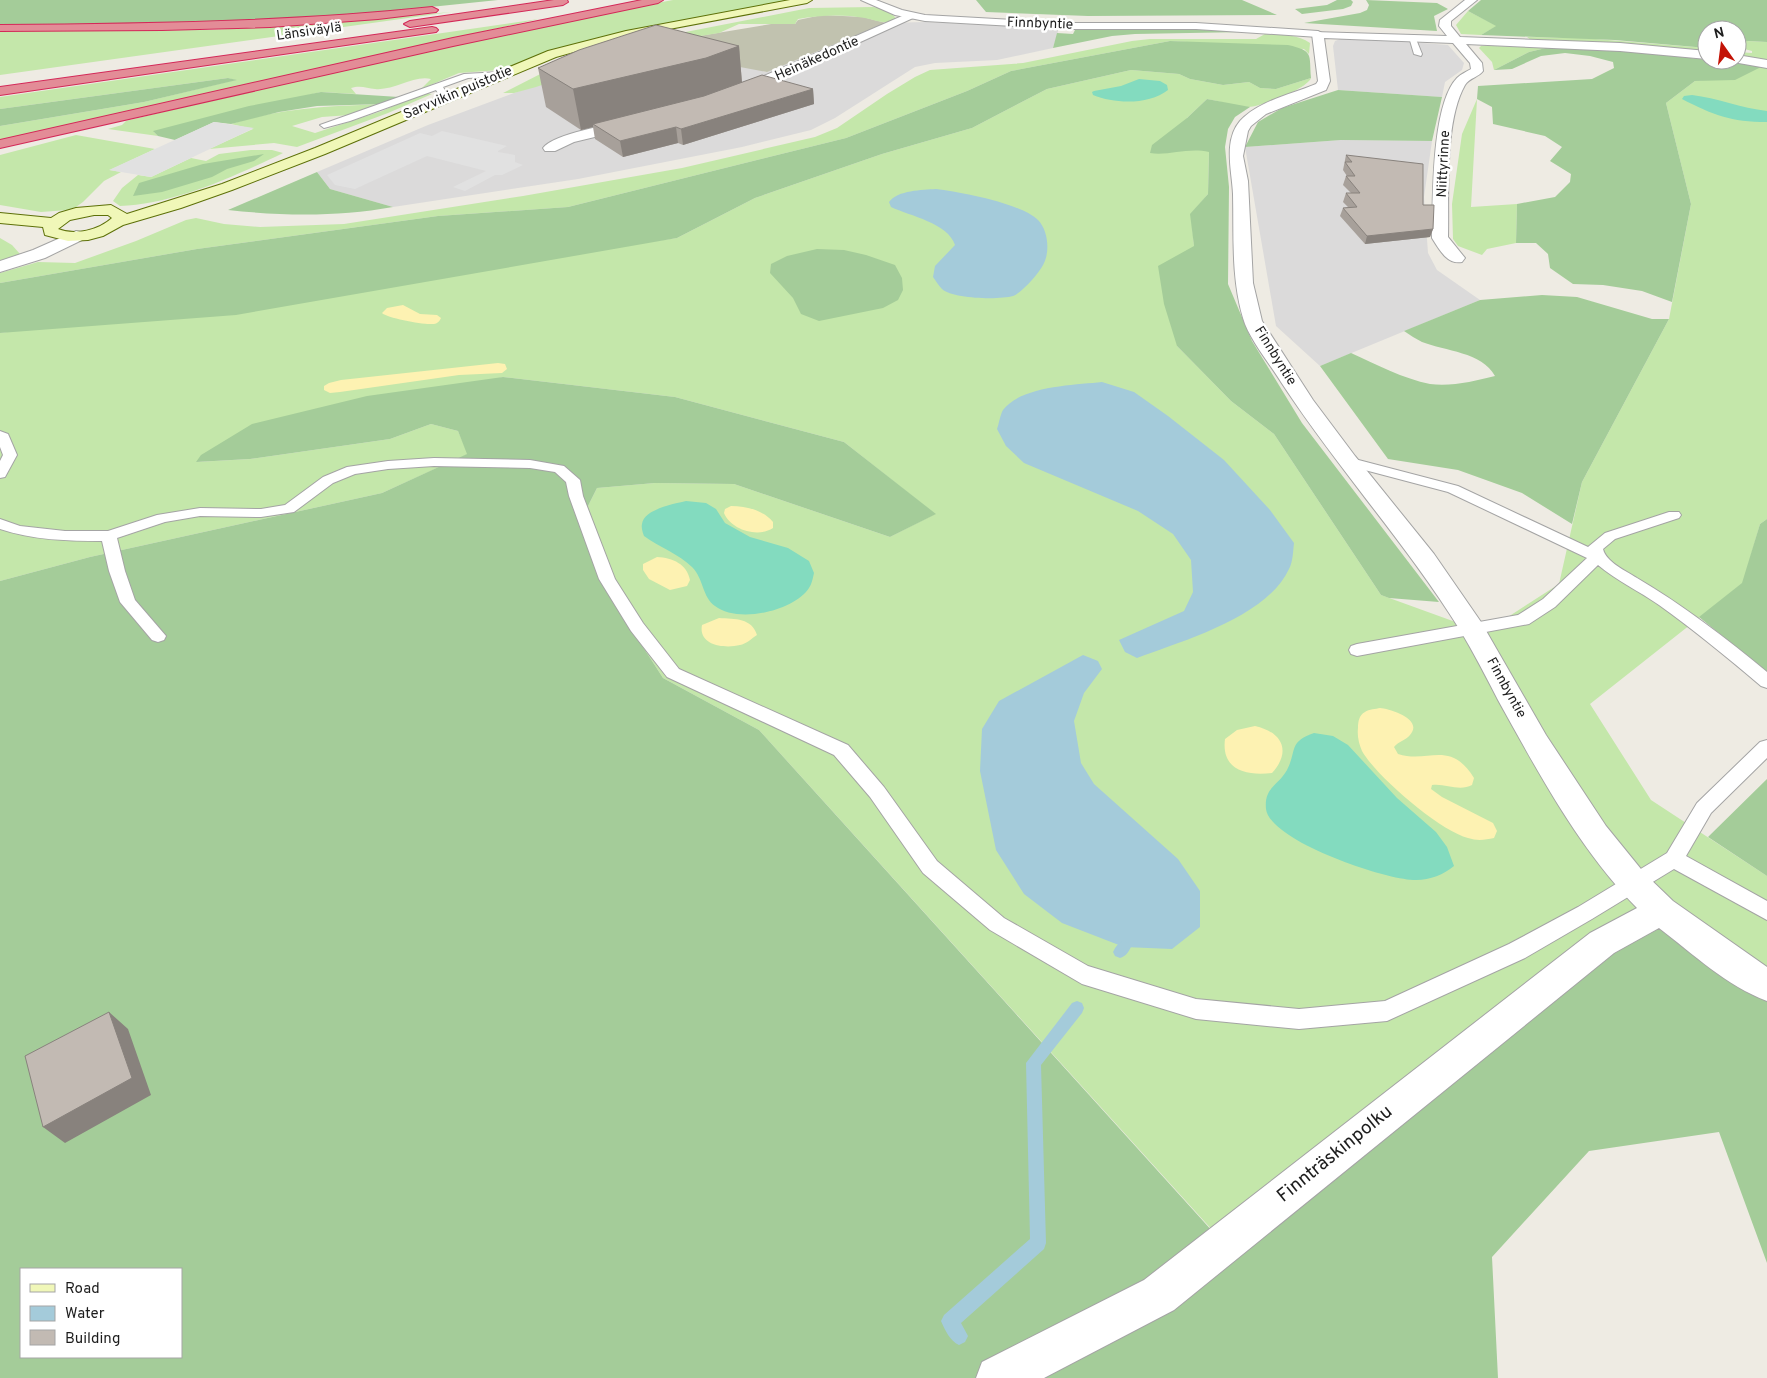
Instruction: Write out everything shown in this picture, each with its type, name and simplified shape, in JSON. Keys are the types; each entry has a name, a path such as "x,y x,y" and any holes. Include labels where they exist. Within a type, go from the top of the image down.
{"highway":[{"path":"0,28 164,27 259,24 425,11 523,0"},
{"name":"Länsiväylä","path":"0,81 574,0"},
{"name":"Länsiväylä","path":"0,91 433,30 621,0"},
{"path":"0,144 453,42 658,0"}],"main road":[{"name":"Sarvvikin puistotie","path":"76,236 100,231 119,221 167,208 227,187 320,151 552,54 626,34 807,0"},
{"path":"76,236 56,235 51,232 50,228 53,223 66,216 94,210 117,212 120,215 119,221"},
{"path":"0,218 53,223"}],"street":[{"name":"Finnbyntie","path":"866,0 909,16 1070,26 1196,26 1318,34 1324,81 1321,87 1261,111 1245,124 1236,156 1240,181 1244,284 1253,321 1269,348 1347,461 1425,559 1472,628 1536,743 1595,835 1634,884 1661,911 1736,966 1767,985"},
{"path":"1459,41 1445,26 1446,20 1472,0"},
{"name":"Heinäkedontie","path":"725,97 797,68 909,16"},
{"path":"1318,34 1620,47 1697,54"},
{"name":"Niittyrinne","path":"1456,258 1440,238 1446,125 1459,85 1463,79 1477,70 1476,63 1459,41"},
{"path":"1747,61 1767,64"},
{"path":"550,148 569,139 645,121"},
{"path":"0,267 39,254 76,236"},
{"name":"Finnträskinpolku","path":"998,1378 1159,1295 1602,943 1661,911"}],"lane":[{"path":"1412,39 1418,54"},
{"path":"324,125 374,110 467,76 501,74"},
{"path":"438,86 446,98"},
{"path":"0,435 3,437 10,455 0,474"},
{"path":"1347,461 1453,489 1597,558 1664,602 1734,654 1767,682"},
{"path":"0,524 18,530 65,536 109,536 162,518 200,512 261,513 289,509 309,496 328,480 352,470 434,462 530,464 559,469 573,480 576,496 607,579 637,627 673,673 841,750 877,792 930,867 997,924 1082,974 1196,1009 1299,1019 1387,1011 1517,951 1674,859 1704,808 1767,747"},
{"path":"1597,558 1595,548 1610,536 1674,515"},
{"path":"109,536 117,571 128,602 158,636"},
{"path":"1357,650 1523,620 1549,603 1597,558"},
{"path":"1674,859 1767,911"}],"shaded area":[{"path":"822,15 863,17 886,23 767,72 660,52 669,41 777,23 795,24 798,20"},
{"path":"926,22 1059,28 1053,48 997,60 935,63 915,67 835,118 811,130 742,147 578,179 393,207 330,189 317,172 428,125 514,93 669,41 766,72 886,23"},
{"path":"1346,37 1448,45 1464,63 1462,70 1445,82 1442,97 1338,90 1333,46 1335,41"},
{"path":"214,122 254,128 151,177 109,170"},
{"path":"442,131 507,146 498,152 515,155 515,162 523,165 502,175 495,175 465,191 453,187 486,171 427,156 355,189 335,185 327,175 420,133 432,136"},
{"path":"1341,140 1432,141 1424,197 1428,253 1437,270 1480,300 1320,366 1276,326 1245,147"}],"green space":[{"path":"0,0 498,0 353,14 232,22 0,24"},
{"path":"673,0 791,0 611,35 540,55 500,70 459,73 421,89 431,79 417,79 382,89 351,88 356,94 321,92 154,132 158,136 108,129 122,125 126,121 330,72 467,41"},
{"path":"976,0 1242,0 1277,15 1088,16 986,12"},
{"path":"1337,0 1351,0 1353,2 1351,6 1343,9 1302,14 1295,9 1327,5"},
{"path":"1366,0 1437,3 1448,9 1434,16 1437,31 1304,23 1360,13 1367,10 1369,5"},
{"path":"1481,0 1767,0 1767,42 1747,41 1747,20 1697,20 1697,47 1615,40 1481,35 1496,26 1468,11"},
{"path":"873,7 889,12 896,19 885,22 848,16 831,16 798,19 795,24 739,24 719,33 669,41 536,87 514,93 503,93 554,67 665,36 809,8"},
{"path":"1468,11 1497,26 1481,35 1461,34 1456,25"},
{"path":"451,12 0,75 0,31 210,30 300,25"},
{"path":"539,19 0,140 0,126 144,102 235,80 228,78 0,109 0,97"},
{"path":"1185,29 1244,32 1135,34 1112,36 1053,48 1057,33 1073,34 1075,30"},
{"path":"1265,34 1305,40 1310,43 1309,54 1304,49 1170,41 1011,71 967,91 846,138 568,207 438,216 197,249 0,283 0,273 38,262 75,263 136,241 186,220 196,218 224,224 260,227 344,224 523,196 682,168 815,137 837,128 887,94 930,70 1023,63 1150,39 1256,39"},
{"path":"1527,37 1583,38 1697,47 1697,51 1600,42 1531,40"},
{"path":"1170,41 1288,45 1296,47 1306,52 1310,59 1311,78 1276,89 1260,88 1249,82 1223,85 1190,79 1179,74 1131,70 1047,89 972,128 882,154 755,198 677,238 236,315 0,333 0,283 197,249 438,216 568,207 846,138 967,91 1011,71"},
{"path":"1747,41 1767,42 1767,60 1747,57 1747,53 1752,53 1752,51 1747,50"},
{"path":"1481,46 1550,47 1529,52 1494,70 1492,62 1479,48"},
{"path":"1550,47 1618,50 1697,59 1697,70 1747,70 1747,64 1763,66 1735,80 1695,81 1666,103 1691,204 1672,302 1642,291 1603,285 1573,284 1550,268 1548,254 1536,243 1516,243 1517,204 1555,197 1570,182 1571,174 1550,161 1562,147 1545,136 1493,124 1492,107 1477,99 1478,86 1592,79 1614,68 1613,62 1590,56 1565,53 1541,56 1512,69 1494,70 1529,52"},
{"path":"1763,66 1767,67 1767,519 1760,524 1743,583 1590,704 1651,800 1767,876 1767,985 1224,1243 759,730 663,678 598,577 580,522 597,488 655,483 734,484 890,537 935,514 844,442 675,397 503,377 196,462 251,459 390,439 431,424 458,431 468,454 382,493 90,557 0,581 0,333 677,238 755,198 882,154 972,128 1047,89 1131,70 1179,74 1190,79 1223,85 1249,82 1260,88 1276,89 1311,78 1293,92 1255,106 1239,106 1207,99 1187,118 1179,150 1196,149 1209,151 1208,194 1191,214 1194,246 1177,346 1231,401 1274,434 1381,595 1472,628 1477,637 1559,584 1582,482 1669,319 1691,204 1666,103 1695,81 1714,79"},
{"path":"228,78 237,80 144,102 0,126 0,109"},
{"path":"1139,79 1160,81 1167,85 1168,90 1142,101 1132,102 1102,98 1093,95 1092,92 1121,86"},
{"path":"1338,90 1442,97 1432,141 1341,140 1245,147 1258,122 1282,108"},
{"path":"321,92 399,97 382,104 317,106 279,112 231,124 214,122 175,140 158,136 153,131 249,106"},
{"path":"424,93 432,94 388,113 297,147 274,143 209,149 253,129 231,124 268,114 306,109 382,104 350,115 322,117 292,126 315,133 382,111"},
{"path":"1692,95 1767,111 1767,122 1732,119 1682,99 1684,96"},
{"path":"1207,99 1250,107 1235,117 1228,129 1225,147 1229,187 1228,284 1252,341 1302,423 1439,602 1389,598 1381,595 1274,434 1231,401 1177,346 1164,304 1158,266 1194,246 1190,214 1208,194 1209,152 1194,150 1150,153 1152,145 1187,118"},
{"path":"1477,99 1471,207 1517,204 1516,243 1487,249 1482,255 1458,246 1453,239 1452,204 1462,134"},
{"path":"76,135 155,149 110,170 121,172 104,181 83,202 68,210 41,212 0,205 0,155"},
{"path":"251,150 272,150 283,153 224,180 161,201 120,206 113,201 122,188 138,175 151,177 191,158 206,161 219,154"},
{"path":"264,154 254,161 227,169 212,177 162,192 133,196 139,183 203,164"},
{"path":"317,172 330,189 393,207 352,213 310,215 228,210"},
{"path":"0,238 12,245 20,254 0,262"},
{"path":"817,249 844,250 895,265 902,278 903,290 898,300 883,308 819,321 801,314 793,298 770,273 771,264 787,256"},
{"path":"1542,295 1577,297 1652,319 1669,319 1582,482 1572,524 1522,493 1458,470 1388,459 1320,366 1351,353 1400,375 1430,384 1455,384 1495,376 1489,368 1472,357 1422,342 1404,331 1480,300"},
{"path":"503,377 675,397 844,442 936,514 890,537 734,484 655,483 597,488 580,522 598,577 663,678 759,730 1223,1243 1661,911 1767,985 1767,1263 1719,1132 1589,1151 1492,1257 1498,1378 0,1378 0,581 90,557 382,493 467,454 458,431 431,424 390,439 250,459 196,462 201,455 252,424 367,396"},
{"path":"686,501 706,503 716,509 725,523 750,537 788,548 809,561 814,573 809,588 802,596 791,603 779,609 765,612 737,614 715,606 708,598 699,577 692,567 681,558 644,536 642,524 648,514 660,508"},
{"path":"1767,519 1767,672 1699,617 1742,583 1760,524"},
{"path":"1314,733 1333,736 1348,745 1397,798 1436,832 1447,847 1454,866 1435,877 1419,880 1398,878 1354,866 1330,856 1286,833 1272,821 1266,809 1269,791 1287,770 1300,740"},
{"path":"1767,779 1767,876 1708,837"}],"sand":[{"path":"403,305 420,314 437,315 441,318 437,323 428,324 398,319 382,313 387,308"},
{"path":"498,363 505,364 507,369 502,373 459,375 340,392 330,393 324,390 324,386 329,383 341,380"},
{"path":"731,506 748,508 764,514 773,522 773,528 767,531 753,532 739,528 732,524 724,513 725,509"},
{"path":"657,557 674,560 682,566 690,580 687,586 670,590 649,579 643,570 643,564"},
{"path":"719,618 737,619 747,622 755,629 757,635 740,645 720,646 714,644 704,637 702,625"},
{"path":"1380,708 1398,713 1413,724 1410,735 1394,747 1398,754 1409,756 1447,756 1456,759 1465,766 1474,778 1472,785 1457,788 1432,785 1431,789 1442,797 1493,823 1497,831 1494,838 1471,839 1442,825 1394,788 1369,762 1359,743 1359,721 1361,715 1365,712"},
{"path":"1255,726 1272,733 1281,744 1283,750 1282,757 1272,773 1245,772 1237,769 1227,758 1225,739 1237,730"}],"water":[{"path":"936,189 975,196 1018,208 1038,220 1046,235 1046,258 1039,271 1022,290 1013,296 987,298 956,295 941,288 933,277 935,266 955,245 951,237 928,221 891,207 889,202 904,193"},
{"path":"1102,382 1134,392 1224,460 1270,510 1294,543 1289,569 1278,586 1262,601 1222,625 1137,658 1125,652 1119,640 1184,611 1193,592 1191,560 1173,534 1138,511 1024,463 1006,446 997,429 1003,410 1011,402 1022,396 1049,388"},
{"path":"1083,655 1098,661 1102,669 1084,693 1074,721 1081,763 1094,784 1178,859 1200,891 1200,927 1172,949 1124,947 1062,923 1024,894 996,850 980,771 982,729 999,701"}],"building":[{"path":"656,25 739,46 706,58 573,89 538,68 579,50"},
{"path":"762,75 813,89 681,129 676,127 620,141 593,124 704,96"},
{"path":"1346,155 1423,164 1423,205 1434,205 1433,229 1367,236 1343,208 1357,207 1346,193 1360,193 1346,176 1355,176 1345,162 1352,162"},
{"path":"109,1012 132,1078 43,1127 25,1056"}],"waterway":[{"path":"1120,952 1124,947"},
{"path":"959,1336 950,1321 1038,1243 1033,1063 1077,1008"}]}
